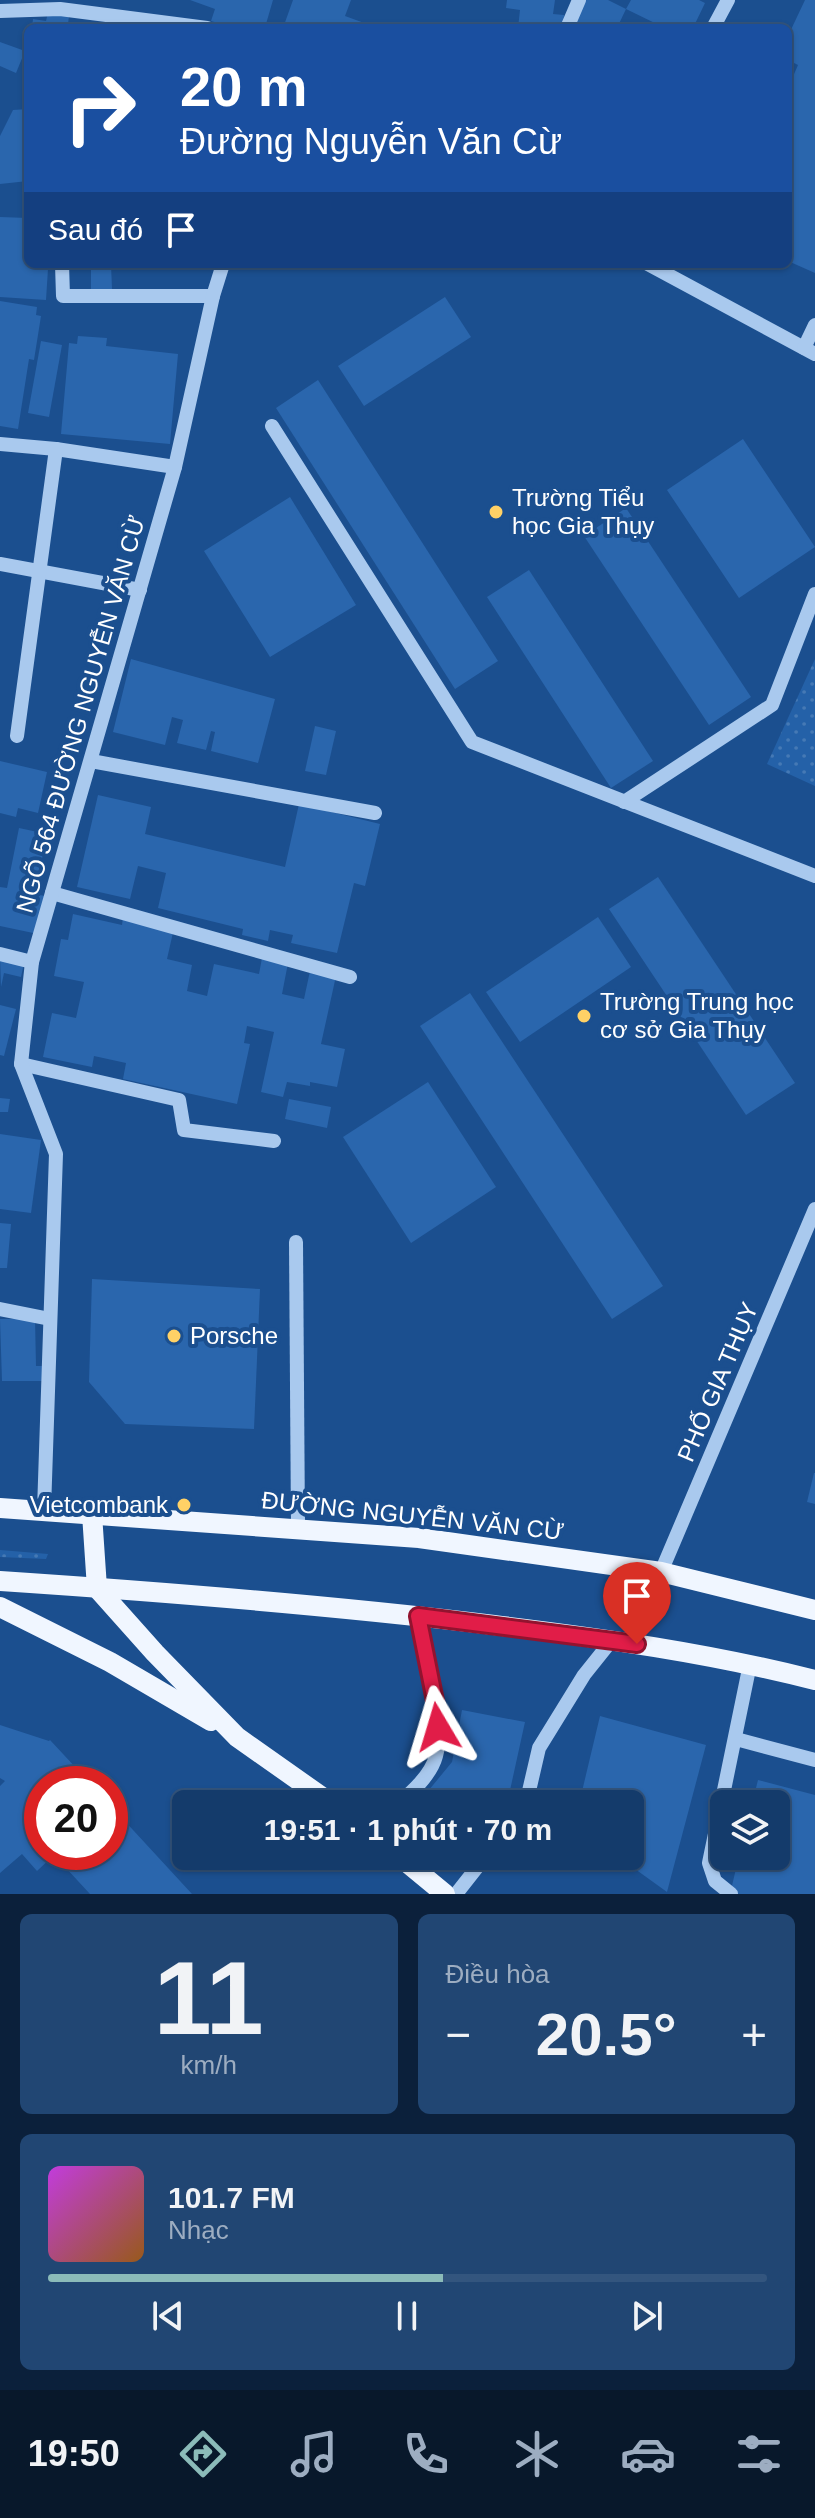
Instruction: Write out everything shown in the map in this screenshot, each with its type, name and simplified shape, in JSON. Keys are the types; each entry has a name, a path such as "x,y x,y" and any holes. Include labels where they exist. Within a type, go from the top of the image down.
{"main road":[{"name":"ĐƯỜNG NGUYỄN VĂN CỪ","path":"0,1508 419,1538 661,1572 815,1610"},
{"path":"92,1514 97,1588 237,1737"},
{"path":"0,1581 288,1602 418,1616 612,1640 750,1664 815,1680"},
{"path":"0,1607 133,1674 237,1737 312,1790"},
{"path":"416,1870 445,1894"}],"street":[{"path":"569,24 579,0"},
{"path":"715,24 728,0"},
{"path":"0,11 62,4 183,24"},
{"path":"62,268 63,296 213,296"},
{"name":"NGÕ 564 ĐƯỜNG NGUYỄN VĂN CỪ","path":"44,1510 56,1154 21,1064 32,962 175,467 222,268"},
{"path":"655,268 809,351 815,325"},
{"path":"272,426 472,742 815,876"},
{"path":"0,444 175,467"},
{"path":"17,736 56,449"},
{"path":"0,564 140,590"},
{"path":"624,802 772,705 815,594"},
{"path":"91,761 375,813"},
{"path":"52,893 350,977"},
{"path":"0,954 32,962"},
{"path":"21,1064 179,1100 184,1130 274,1141"},
{"name":"PHỐ GIA THỤY","path":"661,1572 815,1209"},
{"path":"296,1242 298,1528"},
{"path":"0,1309 50,1319"},
{"path":"411,1790 435,1759 438,1744 437,1711 418,1616"},
{"path":"529,1790 539,1748 584,1675 612,1640"},
{"path":"731,1894 715,1881 709,1863 750,1664"},
{"path":"736,1739 815,1760"},
{"path":"456,1894 475,1870"}],"shaded area":[{"path":"815,659 815,786 767,764"},
{"path":"0,1550 48,1554 46,1559 0,1557"}],"building":[{"path":"190,0 273,0 266,24 221,24 211,21 215,9"},
{"path":"293,0 351,0 345,16 367,24 284,24"},
{"path":"507,0 555,0 553,14 564,15 563,24 518,24 520,10 506,8"},
{"path":"585,0 608,0 626,9 619,24 574,24"},
{"path":"631,0 699,0 705,3 695,24 657,24 626,9"},
{"path":"805,0 815,0 815,273 792,263 792,79 798,65 792,62 792,28"},
{"path":"48,13 69,16 68,24 32,24 33,19 46,21"},
{"path":"0,42 24,51 16,73 0,66"},
{"path":"24,109 24,181 0,184 0,136 13,110"},
{"path":"0,217 24,218 24,268 58,268 58,270 48,269 46,300 0,297"},
{"path":"91,268 111,268 112,289 91,290"},
{"path":"445,297 471,337 364,406 338,366"},
{"path":"0,301 37,307 36,315 41,316 34,360 29,359 18,429 0,426"},
{"path":"78,336 107,338 106,346 178,354 170,444 61,434 69,343 77,344"},
{"path":"41,341 62,345 49,417 28,413"},
{"path":"318,380 498,661 455,689 276,408"},
{"path":"743,439 815,547 739,598 667,490"},
{"path":"290,497 356,605 270,657 204,551"},
{"path":"626,508 751,697 709,725 584,536"},
{"path":"529,570 653,761 611,788 487,597"},
{"path":"131,659 275,699 258,763 211,751 215,732 211,731 206,750 177,743 183,720 172,717 165,745 113,732"},
{"path":"315,726 336,731 326,775 305,771"},
{"path":"0,761 47,772 38,813 18,808 16,817 0,813"},
{"path":"98,795 151,807 145,834 285,867 299,804 380,824 365,886 354,883 337,953 291,943 293,935 270,930 268,941 242,935 243,929 158,908 166,873 138,866 130,899 77,887"},
{"path":"19,828 47,834 35,894 45,896 38,934 0,926 0,887 7,888"},
{"path":"658,877 795,1083 746,1115 609,909"},
{"path":"73,914 122,925 123,917 174,928 167,959 192,965 187,991 207,996 214,964 259,974 262,958 288,963 282,994 304,999 310,971 336,976 321,1044 345,1049 337,1087 287,1082 283,1097 261,1092 274,1032 247,1026 244,1043 250,1044 237,1104 123,1079 126,1063 94,1056 92,1067 43,1057 52,1013 76,1018 84,982 54,976 61,939 68,940"},
{"path":"598,917 631,967 520,1042 486,992"},
{"path":"0,956 24,963 21,977 4,973 1,987"},
{"path":"470,993 663,1286 612,1319 420,1026"},
{"path":"0,1005 16,1009 4,1056 0,1055"},
{"path":"428,1082 496,1187 411,1243 343,1137"},
{"path":"0,1098 10,1099 8,1112 0,1112"},
{"path":"289,1099 331,1107 327,1128 285,1119"},
{"path":"0,1134 41,1140 31,1213 0,1209"},
{"path":"0,1223 11,1224 7,1268 0,1268"},
{"name":"Porsche","path":"92,1279 260,1289 254,1429 125,1424 89,1382"},
{"path":"0,1319 35,1319 36,1366 44,1366 44,1381 2,1381"},
{"path":"815,1473 815,1504 807,1502"},
{"path":"462,1710 525,1722 510,1790 429,1790 452,1762"},
{"path":"600,1716 706,1745 667,1892 636,1870 644,1870 644,1790 582,1790"},
{"path":"0,1725 50,1740 74,1766 24,1766 24,1856 22,1854 0,1873 0,1786 5,1781 0,1778"},
{"path":"758,1780 815,1795 815,1894 730,1894 736,1870 790,1870 790,1790 756,1790"},
{"path":"128,1825 192,1894 90,1894 68,1870 128,1870"}],"place":[{"name":"Trường Tiểu học Gia Thụy","path":"496,512"},
{"name":"Trường Trung học cơ sở Gia Thụy","path":"584,1016"},
{"name":"Porsche","path":"174,1336"},
{"name":"Vietcombank","path":"184,1505"}],"route":[{"path":"438,1727 418,1616 637,1644"}]}
